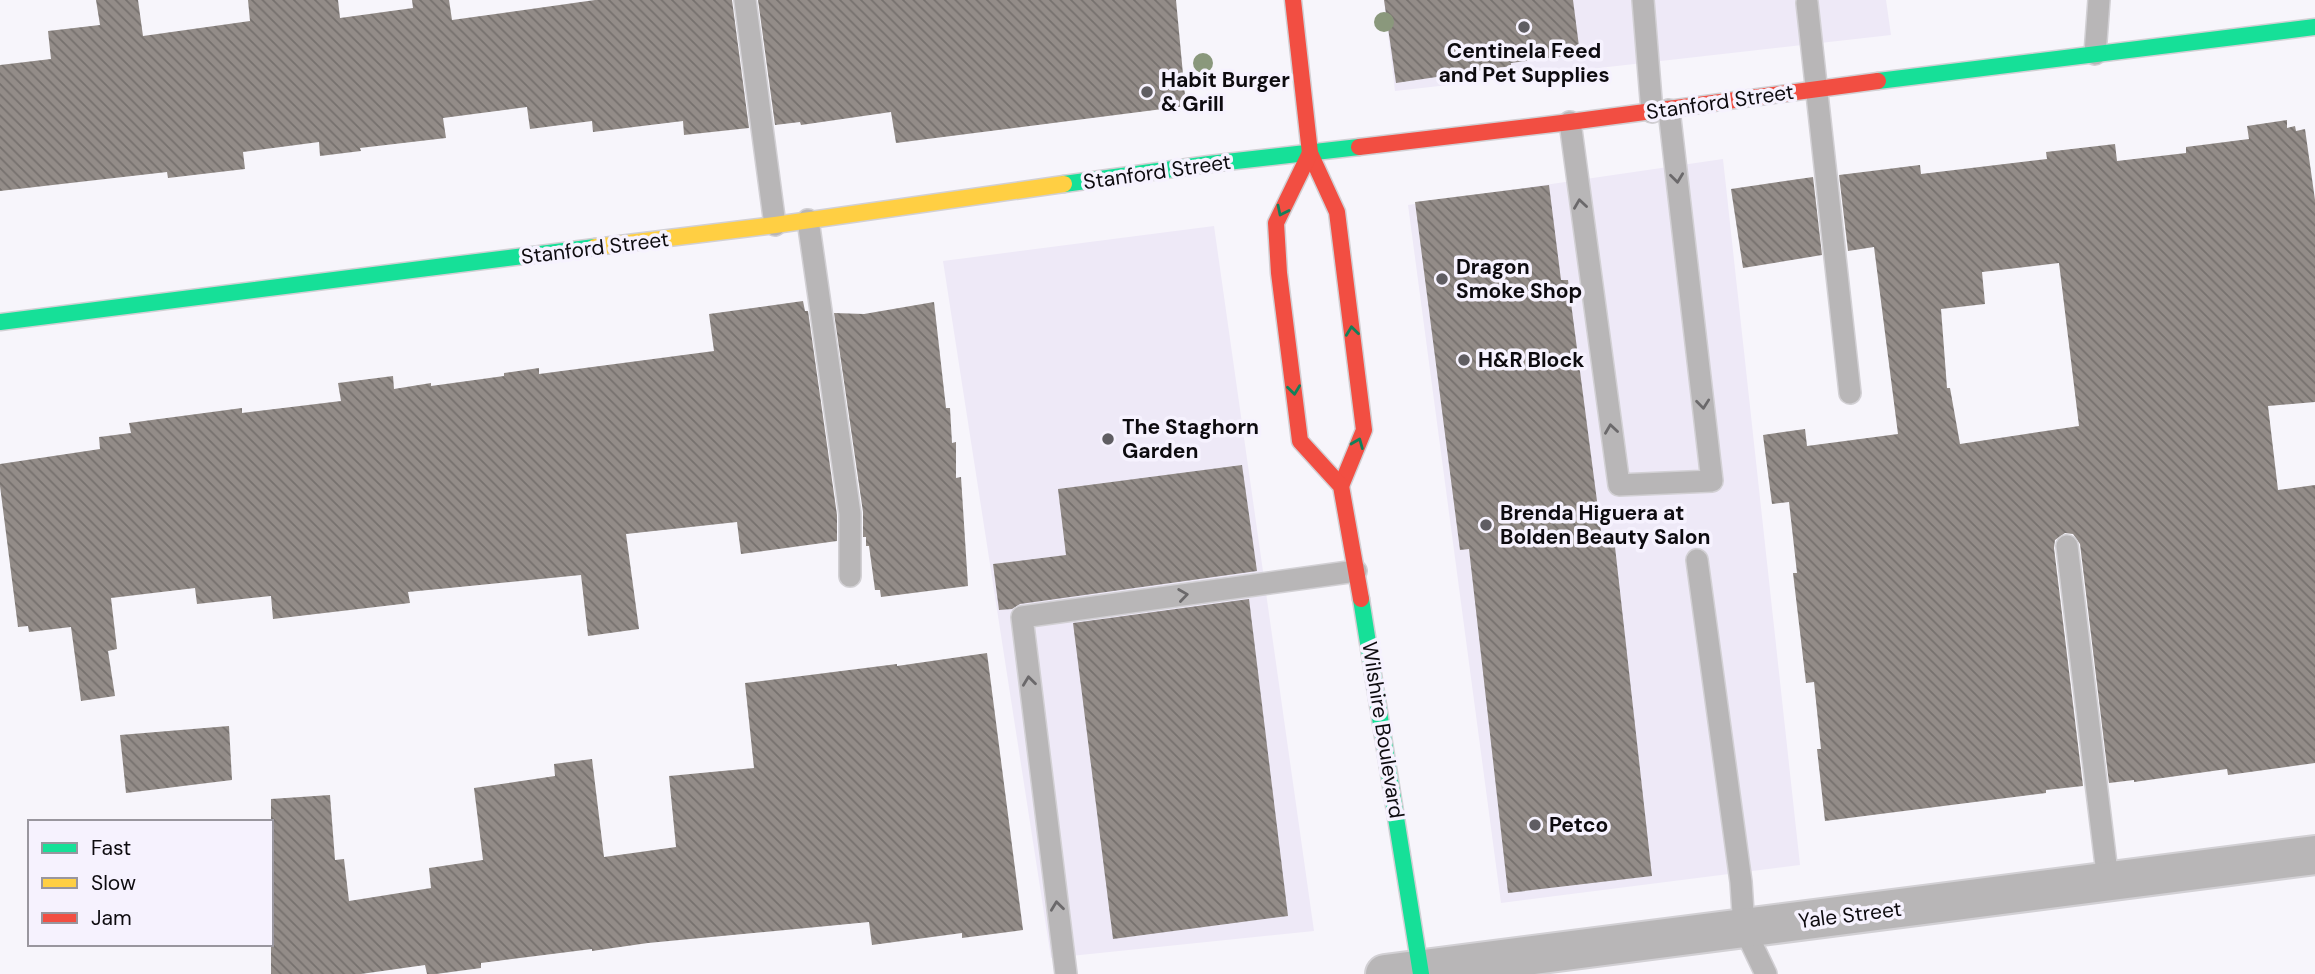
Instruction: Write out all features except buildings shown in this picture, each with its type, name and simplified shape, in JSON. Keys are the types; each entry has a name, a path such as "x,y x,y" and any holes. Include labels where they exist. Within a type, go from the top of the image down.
{"street":[{"path":"1293,0 1310,153 1337,212 1364,430 1341,485 1300,441 1279,273 1276,223 1310,153"},
{"name":"Stanford Street","path":"0,322 775,225 1209,164 1661,111 1817,88 2315,27"},
{"name":"Wilshire Boulevard","path":"1341,485 1356,571 1409,972"},
{"name":"Yale Street","path":"1409,972 2315,855"}],"lane":[{"path":"745,0 775,225"},
{"path":"1570,122 1619,485 1712,481 1643,0"},
{"path":"2095,54 2099,0"},
{"path":"1807,3 1850,393"},
{"path":"808,220 850,514 850,576"},
{"path":"2067,546 2108,881"},
{"path":"1697,560 1741,882 1744,928 1766,974"},
{"path":"1066,974 1022,617 1356,571"}],"shaded area":[{"path":"1384,0 1886,0 1891,35 1395,91"},
{"path":"1723,159 1800,865 1501,903 1408,205"},
{"path":"1214,226 1314,931 1051,958 943,261"}],"traffic: fast":[{"path":"1878,81 2315,27"},
{"path":"1064,184 1359,147"},
{"path":"0,322 595,247"},
{"path":"1361,599 1421,974"}],"traffic: slow":[{"path":"595,247 775,225 1064,184"}],"traffic: jam":[{"path":"1293,0 1310,153 1337,212 1364,430 1341,486"},
{"path":"1359,147 1878,81"},
{"path":"1310,153 1276,223 1279,273 1300,441 1341,486 1361,599"}],"place":[{"name":"Centinela Feed and Pet Supplies","path":"1524,27"},
{"name":"Habit Burger & Grill","path":"1147,92"},
{"name":"Dragon Smoke Shop","path":"1442,279"},
{"name":"H&R Block","path":"1464,360"},
{"name":"The Staghorn Garden","path":"1108,439"},
{"name":"Brenda Higuera at Bolden Beauty Salon","path":"1486,525"},
{"name":"Petco","path":"1535,825"}]}
